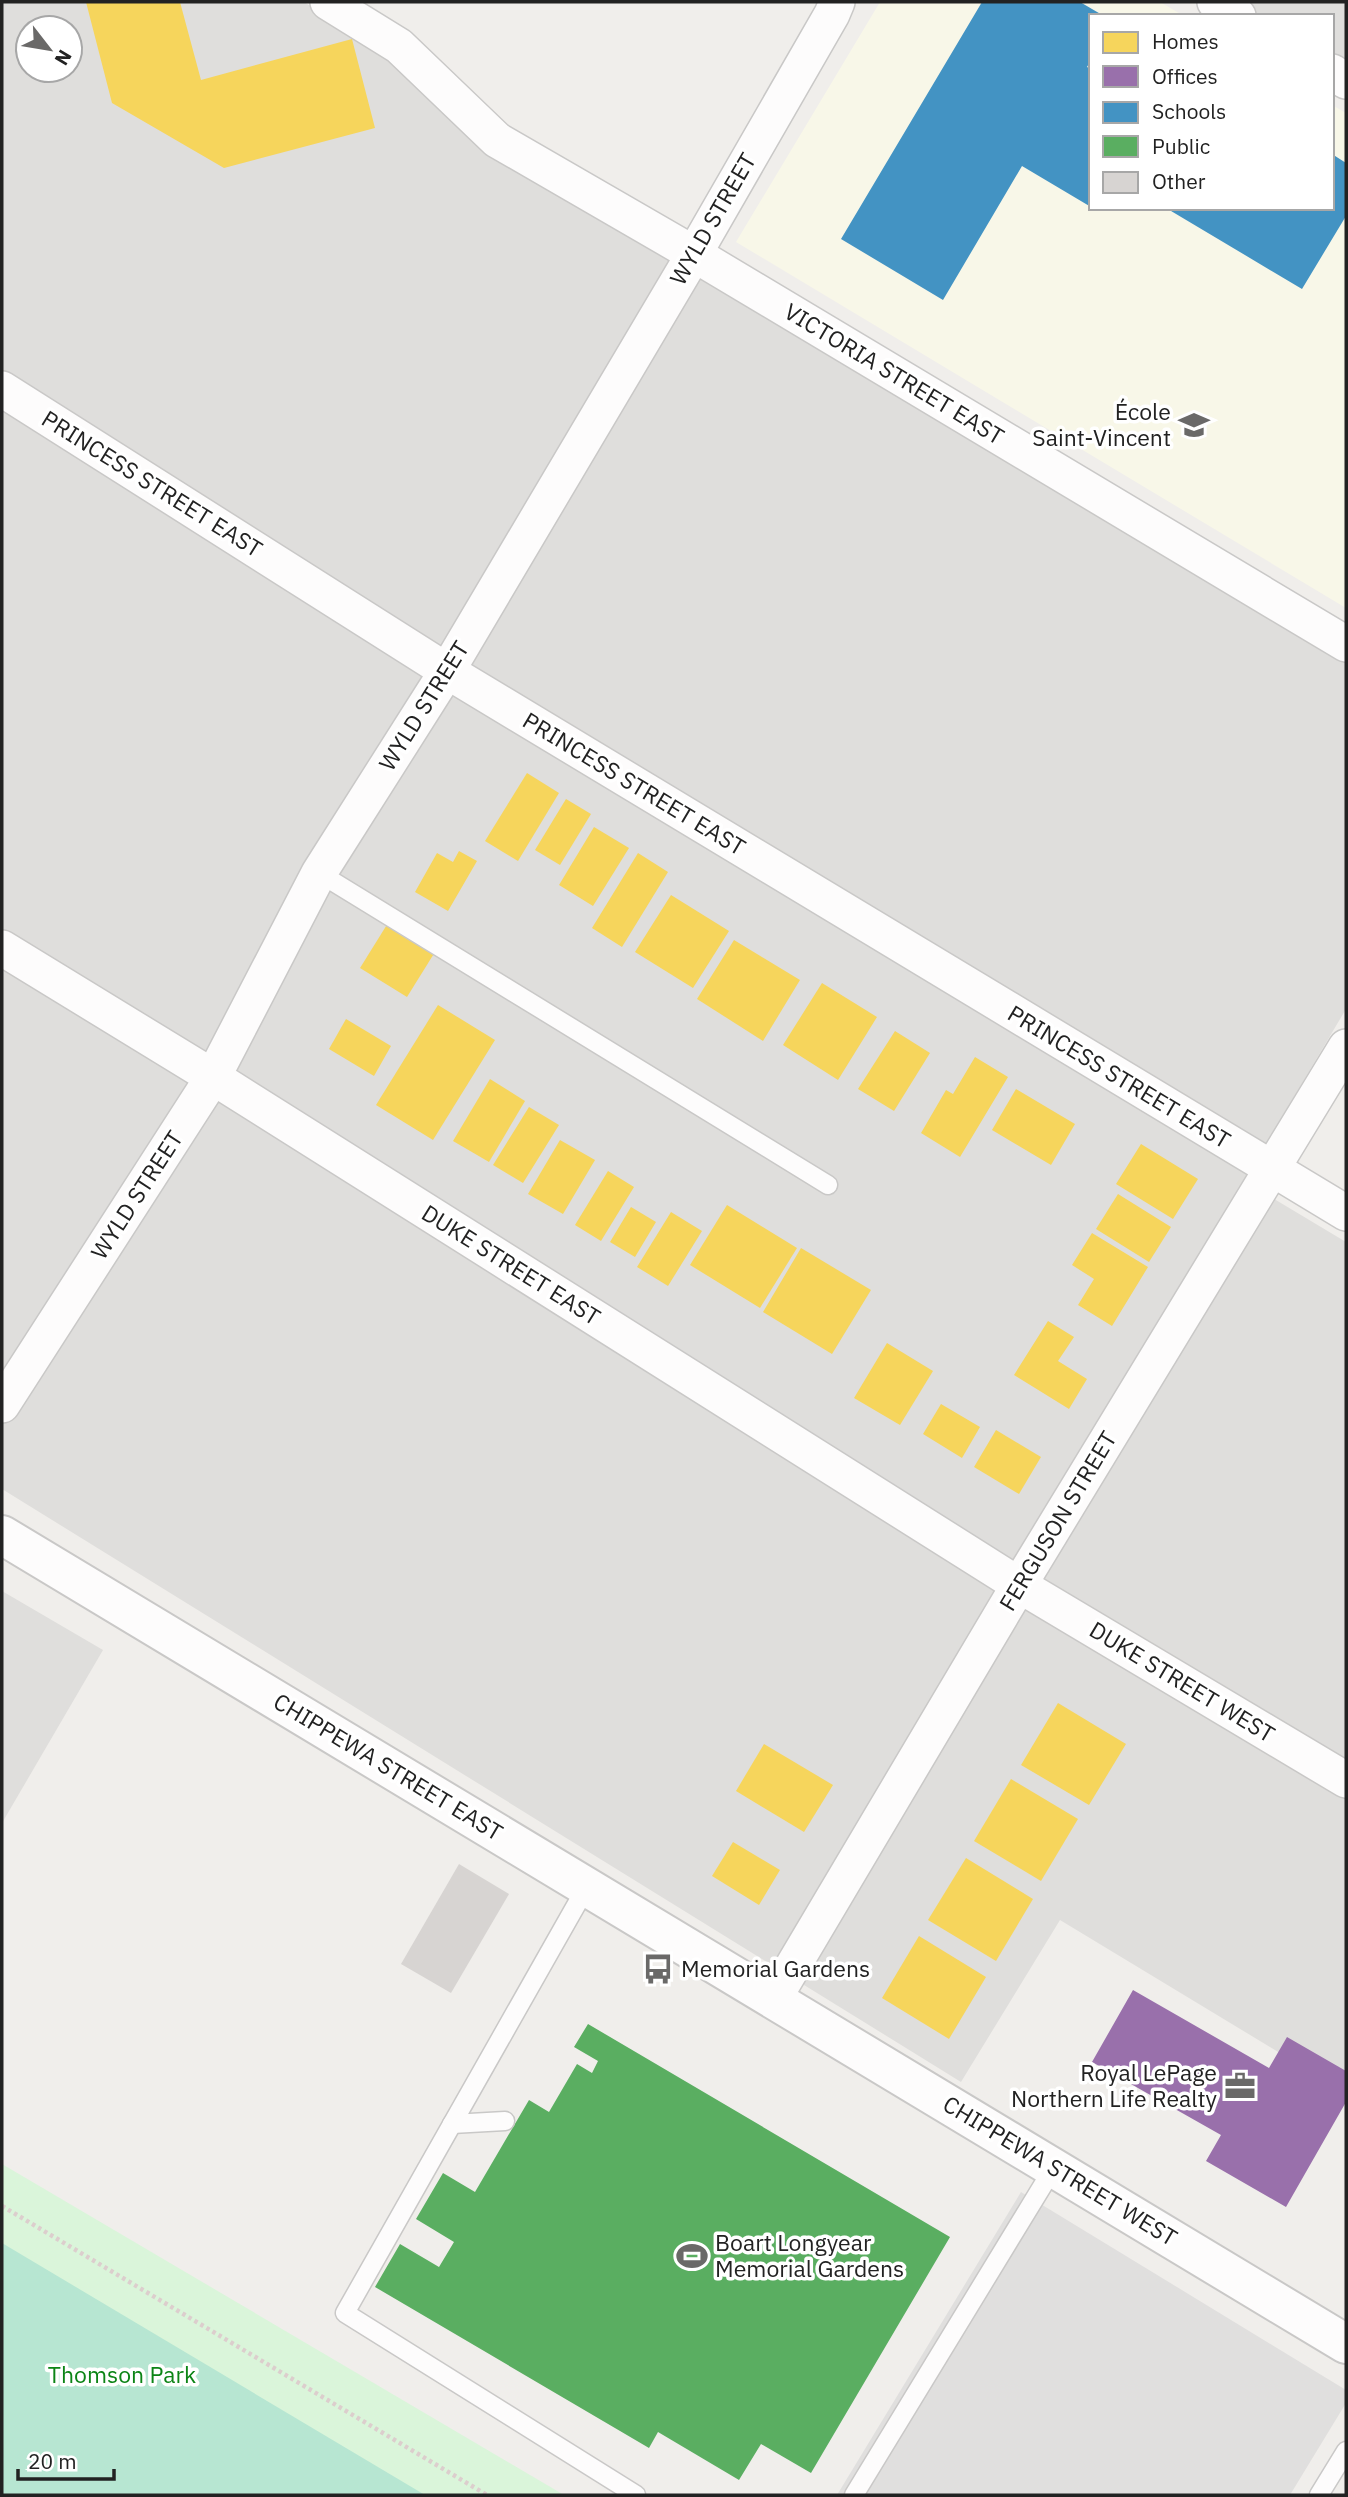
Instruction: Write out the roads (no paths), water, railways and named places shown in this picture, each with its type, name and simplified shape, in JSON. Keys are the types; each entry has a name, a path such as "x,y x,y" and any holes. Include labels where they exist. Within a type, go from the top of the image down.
{"street":[{"name":"VICTORIA STREET EAST","path":"328,2 400,46 497,140 694,254 1346,644"},
{"name":"WYLD STREET","path":"2,1405 213,1077 319,873 447,671 694,254 837,2"},
{"path":"1215,2 1235,14"},
{"name":"PRINCESS STREET EAST","path":"2,389 447,671 1346,1213"},
{"name":"DUKE STREET EAST","path":"2,948 213,1077 1019,1585"},
{"name":"FERGUSON STREET","path":"774,1998 1019,1585 1346,1047"},
{"name":"CHIPPEWA STREET EAST","path":"2,1535 774,1998"},
{"name":"DUKE STREET WEST","path":"1019,1585 1346,1780"},
{"name":"CHIPPEWA STREET WEST","path":"774,1998 1346,2344"}],"lane":[{"path":"319,873 828,1185"},
{"path":"587,1886 345,2313 636,2495"},
{"path":"452,2124 505,2121"},
{"path":"854,2495 1054,2167"},
{"path":"1319,2495 1346,2451"}],"place":[{"name":"École Saint-Vincent","path":"1194,425"},
{"name":"Memorial Gardens","path":"658,1969"},
{"name":"Royal LePage Northern Life Realty","path":"1240,2086"},
{"name":"Boart Longyear Memorial Gardens","path":"692,2256"}],"park label":[{"name":"Thomson Park","path":"122,2375"}]}
